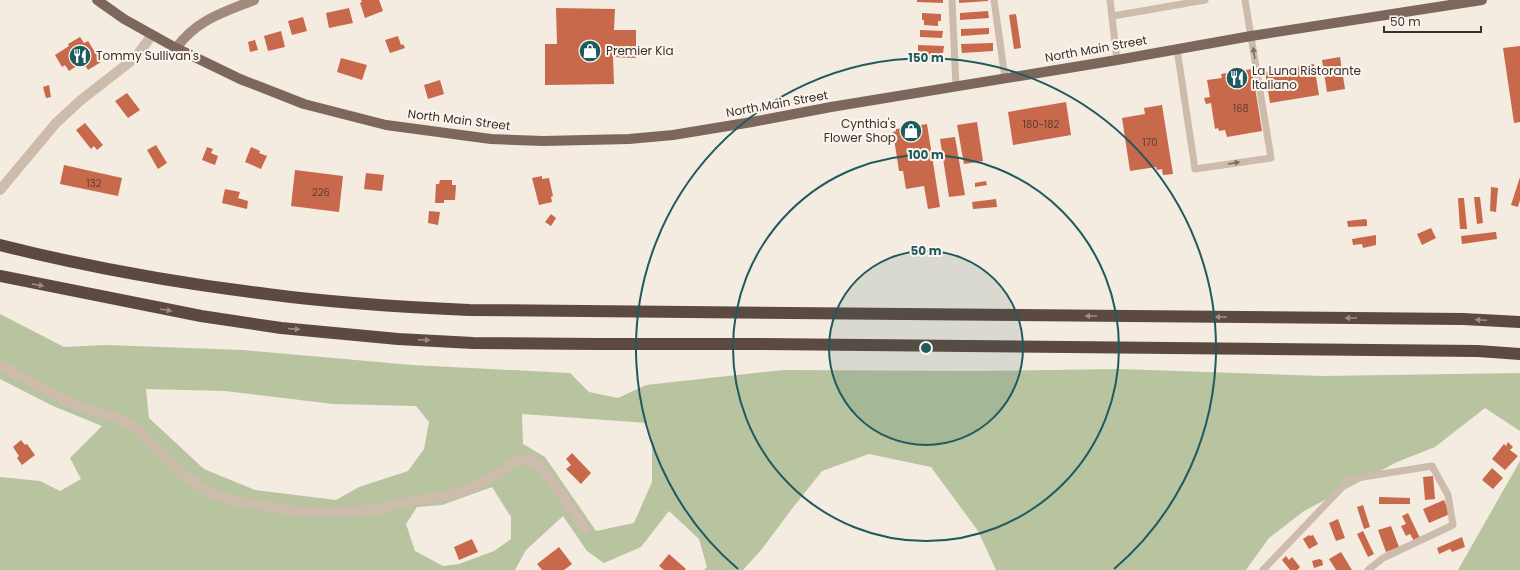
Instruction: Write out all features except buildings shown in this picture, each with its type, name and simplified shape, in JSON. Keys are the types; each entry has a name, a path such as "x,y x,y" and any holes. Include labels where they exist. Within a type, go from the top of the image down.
{"highway":[{"path":"0,245 118,270 267,294 386,306 469,310 1463,319 1520,322"},
{"path":"0,276 201,316 282,328 405,339 589,344 761,344 1470,351 1520,354"}],"main road":[{"name":"North Main Street","path":"97,0 152,35 176,48 240,79 304,104 386,125 491,139 587,141 629,140 673,135 1251,36 1481,0"}],"street":[{"path":"176,48 185,36 204,21 254,0"},
{"path":"0,190 56,123 81,100 135,58 152,35"},
{"path":"0,365 64,400 86,409 120,419 135,427 185,476 208,492 234,501 303,512 338,512 381,509 393,505 437,498 468,490 501,472 516,461 530,459 539,465 546,473 585,529"}],"lane":[{"path":"952,0 956,86"},
{"path":"994,0 1005,78"},
{"path":"1110,0 1117,60"},
{"path":"1113,16 1206,0"},
{"path":"1177,49 1195,169 1271,158 1245,0"},
{"path":"1263,570 1350,479 1432,466 1448,495 1453,525 1383,558 1368,570"}],"green space":[{"path":"0,314 64,347 106,345 243,350 412,365 570,373 589,392 618,398 646,385 783,370 975,371 1119,369 1323,376 1520,373 1520,431 1485,408 1435,447 1397,462 1304,511 1269,538 1246,570 996,570 978,531 931,467 869,454 822,471 762,549 743,570 704,570 707,567 699,539 669,511 641,547 604,563 587,551 563,516 526,550 515,570 0,570 0,477 40,481 60,491 81,479 70,458 102,426 53,406 0,379","holes":["146,389 225,391 333,404 416,406 429,422 424,449 408,471 359,487 336,500 255,490 204,469 149,418","522,414 647,423 652,440 652,482 634,523 596,531 545,457 523,444","492,487 511,517 511,539 494,551 459,564 443,566 415,551 406,524 417,507 442,505"]},
{"path":"1520,461 1520,570 1458,570"}],"place":[{"name":"Premier Kia","path":"590,51"},
{"name":"Tommy Sullivan's","path":"80,56"},
{"name":"La Luna Ristorante Italiano","path":"1237,78"},
{"name":"Cynthia's Flower Shop","path":"911,131"}]}
